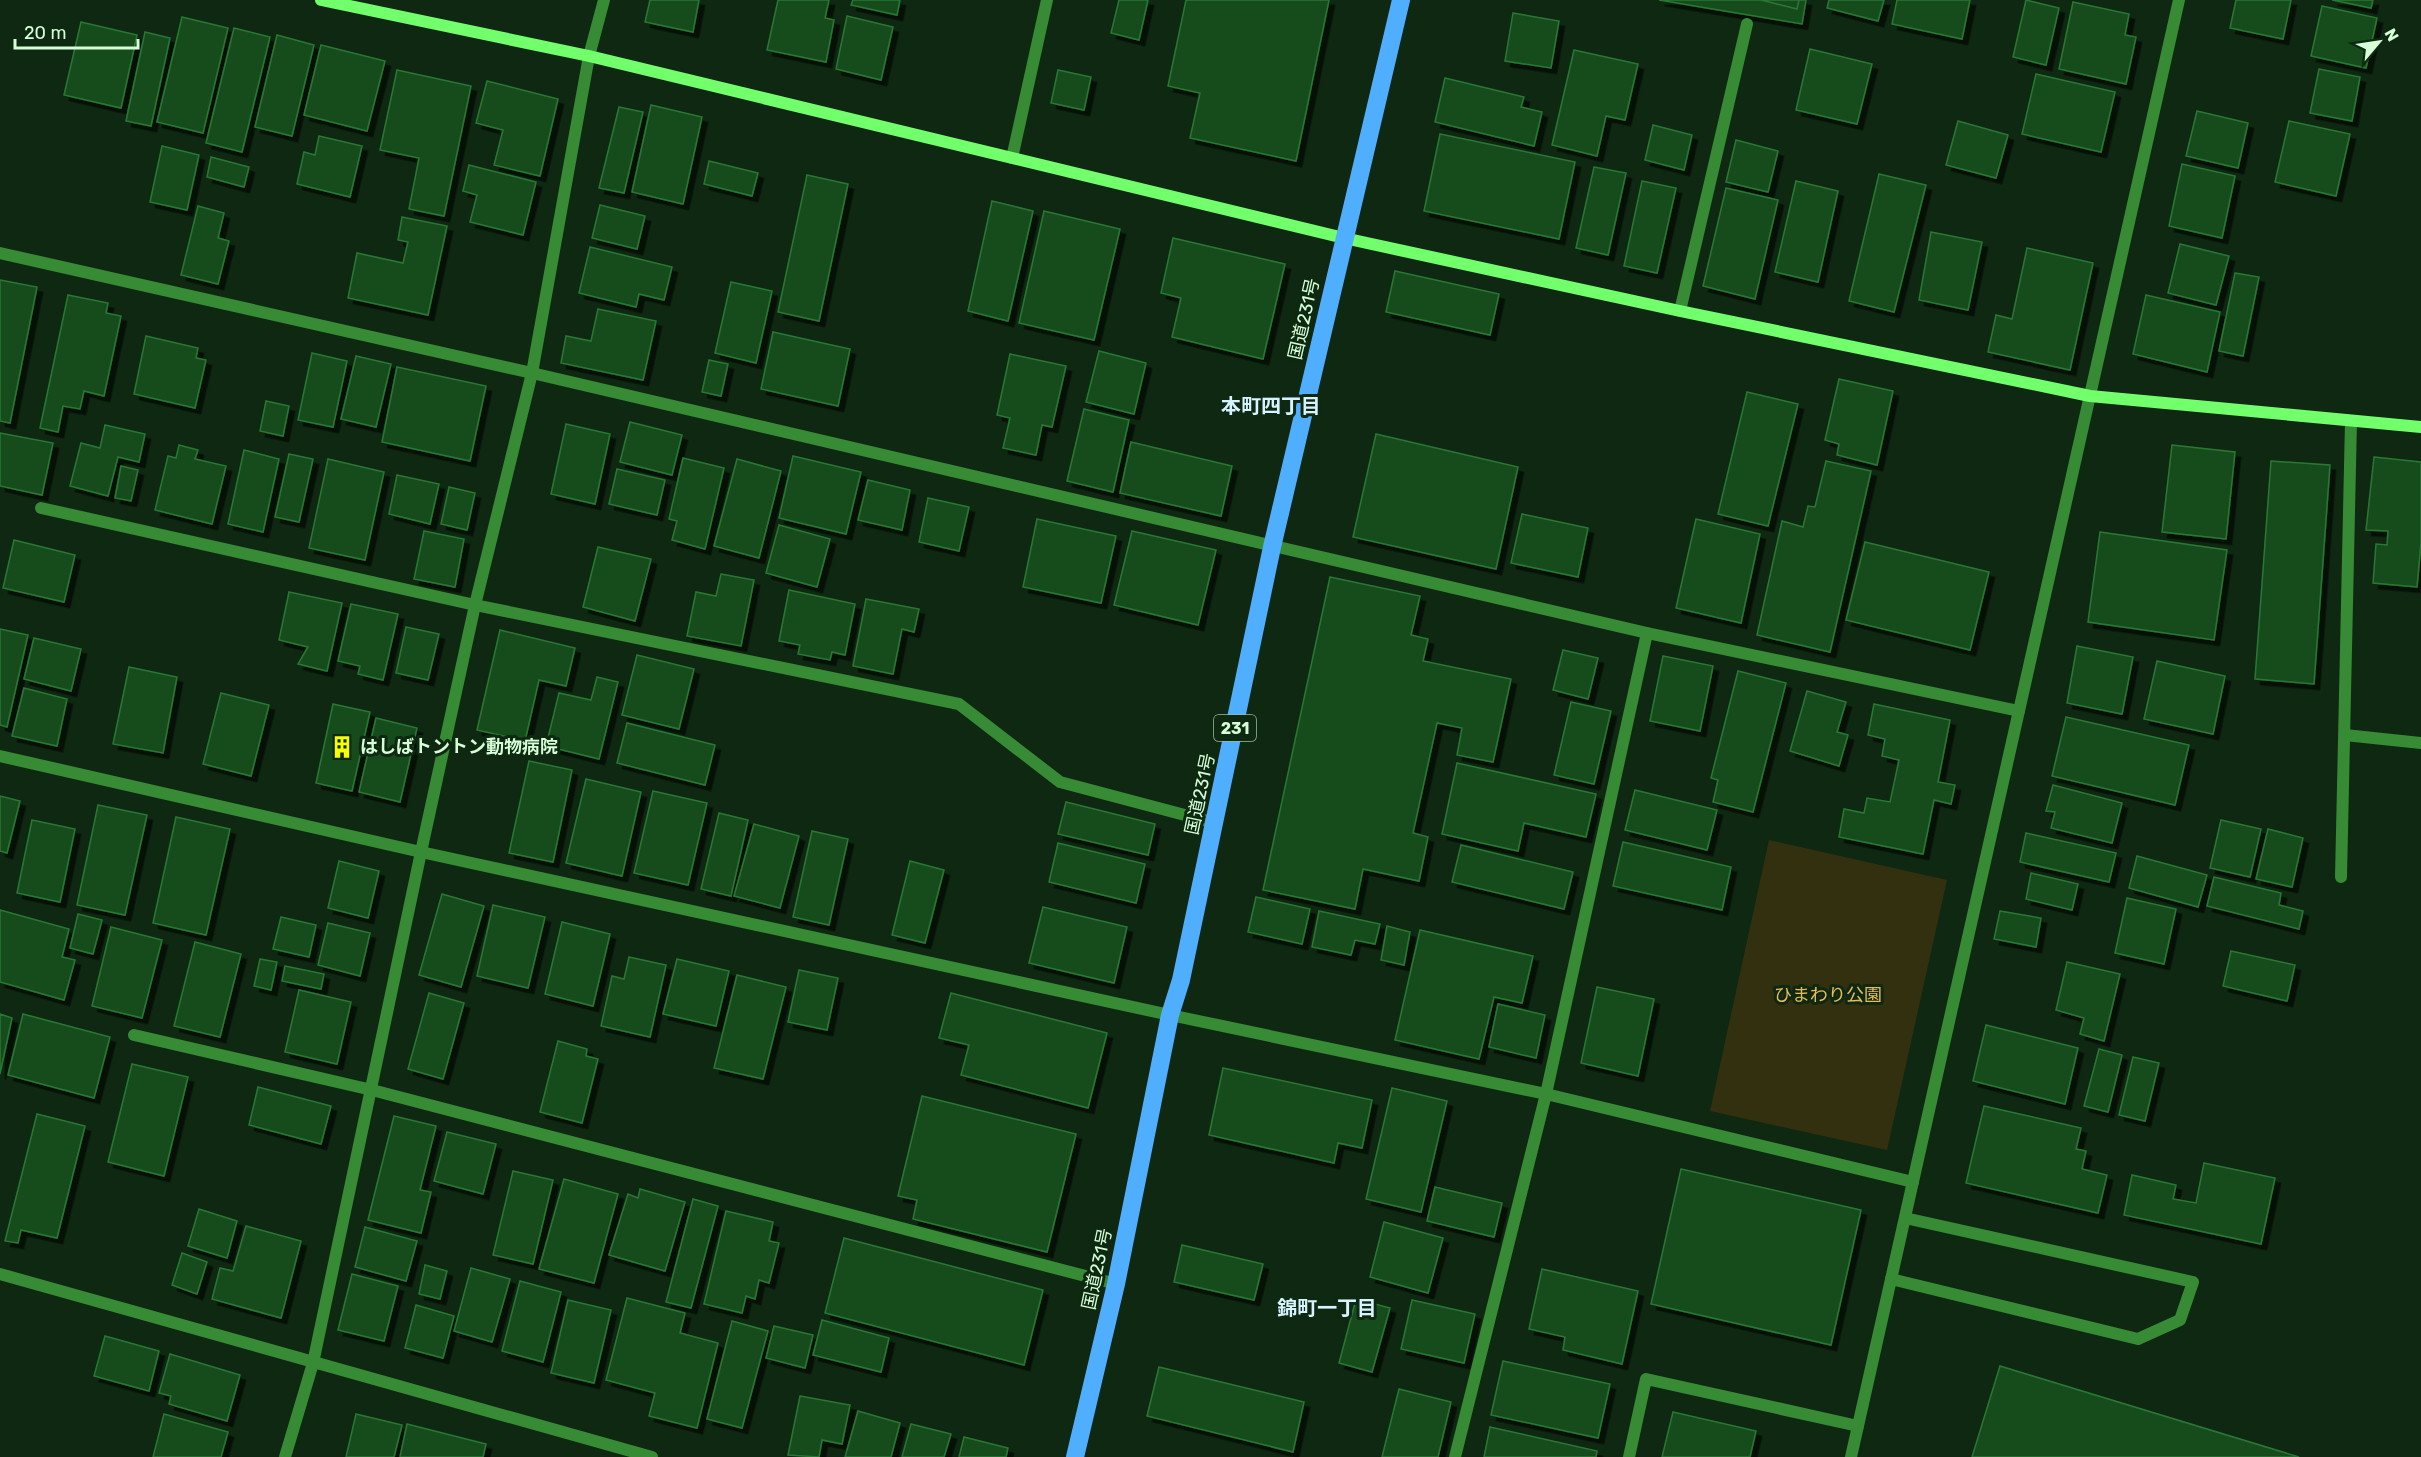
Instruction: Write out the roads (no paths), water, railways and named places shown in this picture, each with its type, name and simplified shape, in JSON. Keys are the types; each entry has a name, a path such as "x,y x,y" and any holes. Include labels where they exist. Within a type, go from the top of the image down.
{"highway":[{"name":"国道231号","path":"1075,1457 1116,1284 1170,1015 1181,980 1272,547 1401,0"}],"street":[{"path":"321,0 589,56 1344,238 1680,312 2090,396 2421,428"},
{"path":"285,1457 313,1364 475,605 532,373 589,56 604,0"},
{"path":"1012,158 1047,0"},
{"path":"1851,1457 2179,0"},
{"path":"1680,312 1747,24"},
{"path":"0,253 532,373 1647,633 2019,711"},
{"path":"2341,877 2351,421"},
{"path":"41,508 475,605 959,704 1060,782 1215,823"},
{"path":"1455,1457 1546,1094 1647,633"},
{"path":"2345,735 2421,743"},
{"path":"0,756 421,852 1170,1015 1546,1094 1913,1182"},
{"path":"134,1035 372,1090 1116,1284"},
{"path":"1892,1279 2138,1339 2180,1320 2193,1282 1905,1218"},
{"path":"0,1274 313,1364 652,1457"},
{"path":"1629,1457 1646,1379 1858,1426"}],"place":[{"name":"はしばトントン動物病院","path":"342,747"}],"district":[{"name":"本町四丁目","path":"1271,406"},
{"name":"錦町一丁目","path":"1327,1308"}],"park label":[{"name":"ひまわり公園","path":"1828,995"}]}
